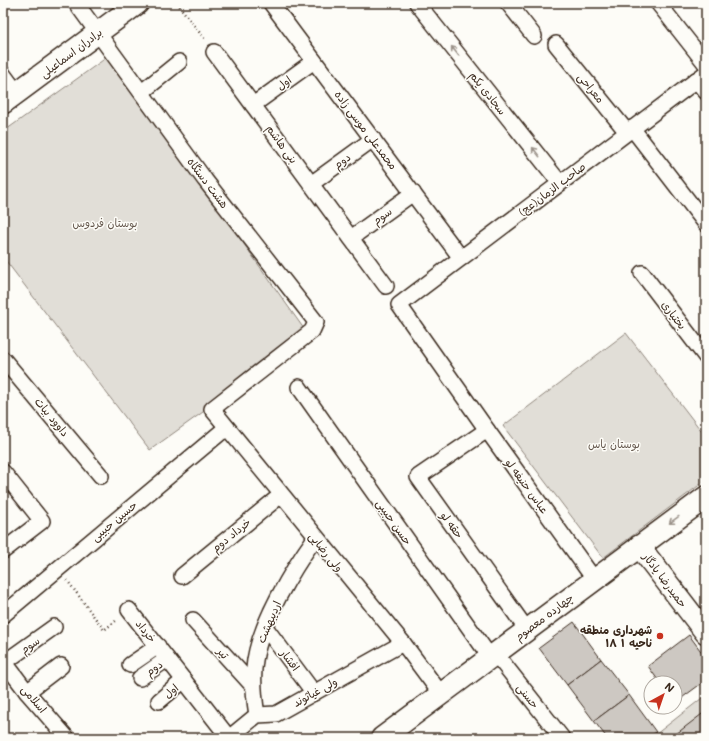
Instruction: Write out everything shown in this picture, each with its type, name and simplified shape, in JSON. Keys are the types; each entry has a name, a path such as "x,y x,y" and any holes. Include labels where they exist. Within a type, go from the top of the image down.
{"street":[{"name":"هشت دستگاه","path":"76,3 205,180 316,322 312,331 212,409"},
{"name":"برادران اسماعیلی","path":"10,98 138,3"},
{"name":"محمدعلی موسی زاده","path":"271,3 462,258"},
{"name":"سجادی یکم","path":"417,3 560,183"},
{"path":"508,3 534,36"},
{"path":"658,3 706,64"},
{"name":"معراحی","path":"556,44 630,130 706,224"},
{"name":"بنی هاشم","path":"214,52 386,286"},
{"name":"اول","path":"253,105 314,61"},
{"path":"142,92 179,62"},
{"path":"3,74 10,98"},
{"name":"صاحب الزمان(عج)","path":"399,305 701,76"},
{"path":"701,76 706,92"},
{"name":"دوم","path":"311,184 373,139"},
{"name":"سوم","path":"351,238 413,193"},
{"name":"بختیاری","path":"642,273 706,357"},
{"name":"عباس حنیفه لو","path":"399,305 594,579"},
{"name":"داوود بیات","path":"3,359 101,476"},
{"name":"حسن حبیبی","path":"298,387 493,655"},
{"name":"ولی رضایی","path":"212,409 315,538 402,643 441,694"},
{"name":"حسین حبیبی","path":"3,615 226,428"},
{"name":"حقه لو","path":"487,430 418,477 527,630"},
{"path":"3,472 42,521 3,551"},
{"name":"خرداد دوم","path":"182,576 281,495"},
{"name":"چهارده معصوم","path":"382,738 706,497"},
{"name":"اردیبهشت","path":"257,715 253,686 255,660 265,627 299,561 315,538"},
{"name":"حمیدرضا یادگار","path":"639,546 706,633"},
{"name":"خرداد","path":"129,610 229,738"},
{"name":"تیر","path":"193,620 253,686"},
{"name":"سوم","path":"4,661 54,627"},
{"name":"افشار","path":"265,627 314,693"},
{"name":"ولی غیاثوند","path":"257,715 276,714 402,643"},
{"path":"130,665 158,646"},
{"name":"حسنی","path":"493,655 562,738"},
{"name":"دوم","path":"140,678 167,659"},
{"name":"اسلامی","path":"4,661 27,692 67,738"},
{"path":"27,692 61,666"},
{"name":"اول","path":"159,701 184,680"},
{"path":"229,738 257,715"}],"path":[{"path":"177,3 214,52"},
{"name":"خرداد","path":"59,568 104,630 129,610"}],"green space":[{"name":"بوستان فردوس","path":"110,55 309,336 150,450 3,257 3,132"},
{"name":"بوستان یاس","path":"626,333 706,437 706,480 603,558 503,426"},
{"path":"706,695 706,738 651,738 680,715 683,715 683,713"}],"building":[{"path":"574,622 601,659 567,685 539,648"},
{"path":"689,635 706,658 706,680 683,697 683,675 654,675 648,666"},
{"path":"601,659 629,695 594,721 567,685"},
{"path":"629,695 656,732 648,738 607,738 594,721"},
{"path":"706,711 706,738 679,738 676,734"}],"place":[{"name":"شهرداری منطقه ۱۸ ناحیه ۱","path":"660,636"}]}
